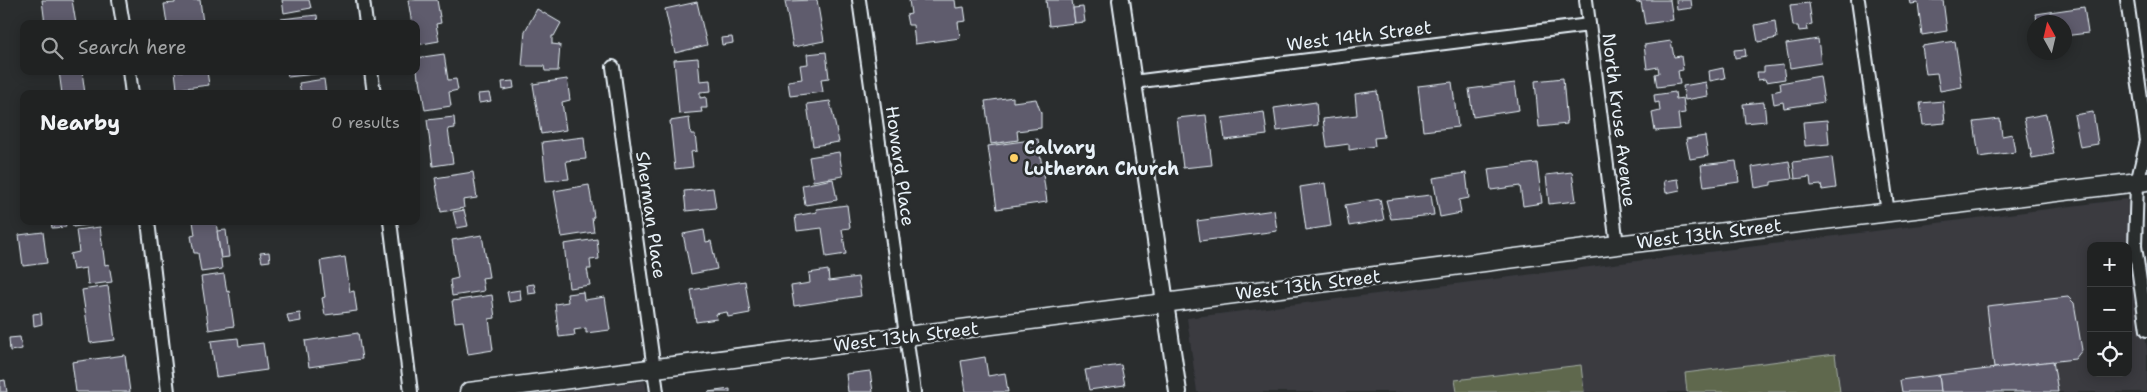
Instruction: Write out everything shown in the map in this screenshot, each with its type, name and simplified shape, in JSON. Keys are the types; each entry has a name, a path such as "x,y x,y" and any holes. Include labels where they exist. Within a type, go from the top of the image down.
{"main road":[{"name":"West 13th Street","path":"469,392 1617,245 2142,182"}],"street":[{"path":"120,0 122,20"},
{"path":"363,0 366,20"},
{"name":"Howard Place","path":"859,0 914,392"},
{"path":"1122,0 1178,392"},
{"name":"North Kruse Avenue","path":"1586,0 1617,245"},
{"path":"1858,0 1888,212"},
{"path":"2127,0 2147,141 2134,246 2147,330"},
{"name":"West 14th Street","path":"1134,82 1589,25"},
{"name":"Sherman Place","path":"613,67 657,392"},
{"path":"130,75 131,90"},
{"path":"372,75 374,90"},
{"path":"148,225 168,392"},
{"path":"390,225 411,392"}],"shaded area":[{"path":"2127,199 2147,349 2147,392 1197,392 1187,318"},
{"path":"645,381 647,392 558,392"}],"green space":[{"path":"1835,354 1840,392 1687,392 1685,373"},
{"path":"1581,365 1584,392 1457,392 1455,380"}],"building":[{"path":"42,0 72,0 75,20 44,20"},
{"path":"175,0 200,0 203,20 166,20 164,4 175,3"},
{"path":"282,0 309,0 311,8 284,13"},
{"path":"408,0 437,0 441,23 436,24 439,41 420,44 420,20 411,20"},
{"path":"817,0 824,41 793,47 785,1"},
{"path":"909,0 955,0 956,8 964,7 966,21 958,22 960,38 915,44 913,25 908,25 906,15 911,14"},
{"path":"1046,0 1072,0 1075,23 1049,26"},
{"path":"1636,0 1670,0 1673,20 1645,24 1641,2 1637,3"},
{"path":"1676,0 1691,0 1692,8 1677,10"},
{"path":"1910,0 1943,0 1947,31 1922,35 1918,3 1911,4"},
{"path":"697,2 707,45 675,53 665,9"},
{"path":"1809,3 1812,24 1807,25 1808,30 1799,31 1798,26 1793,26 1790,5"},
{"path":"1083,7 1085,22 1075,23 1073,8"},
{"path":"2084,7 2088,33 2072,35 2072,15 2036,14"},
{"path":"537,9 561,23 554,36 552,36 552,44 560,45 558,71 545,71 544,66 522,66 525,31"},
{"path":"317,15 318,20 281,20"},
{"path":"1775,21 1777,38 1758,42 1755,25"},
{"path":"732,37 733,43 722,45 721,38"},
{"path":"1818,39 1821,63 1790,68 1786,44"},
{"path":"1671,41 1674,57 1681,56 1683,70 1678,71 1680,84 1657,87 1655,74 1659,73 1658,67 1647,69 1644,45"},
{"path":"1955,41 1962,87 1940,91 1937,73 1926,74 1922,46"},
{"path":"1745,49 1746,56 1735,58 1734,50"},
{"path":"826,52 829,78 821,79 823,92 790,96 788,81 802,79 800,65 808,64 807,54"},
{"path":"444,54 448,80 456,79 458,90 449,92 451,106 425,110 420,79 418,79 418,75 420,75 420,57"},
{"path":"698,58 700,81 710,80 711,91 700,92 700,98 706,97 707,108 701,108 702,112 679,114 674,60"},
{"path":"1783,65 1785,79 1766,82 1765,79 1758,80 1757,72 1764,72 1764,67"},
{"path":"1723,68 1725,78 1710,81 1709,71"},
{"path":"60,75 83,75 84,90 61,90"},
{"path":"175,75 208,75 209,85 177,89"},
{"path":"288,75 306,75 288,77"},
{"path":"1820,76 1824,102 1784,108 1783,102 1774,104 1772,92 1781,90 1780,83"},
{"path":"1563,78 1567,124 1539,127 1535,81"},
{"path":"324,79 325,90 300,90 299,83"},
{"path":"567,79 570,100 562,102 566,130 541,134 533,84"},
{"path":"513,81 514,88 503,90 502,82"},
{"path":"1452,82 1458,127 1423,131 1418,86"},
{"path":"1706,82 1708,96 1685,100 1683,86"},
{"path":"1515,83 1519,110 1473,117 1469,89"},
{"path":"1377,91 1384,137 1374,138 1375,146 1349,150 1349,144 1327,147 1323,119 1357,115 1355,94"},
{"path":"1675,92 1676,99 1683,98 1685,113 1678,114 1680,129 1655,131 1652,113 1660,111 1659,102 1655,103 1654,95"},
{"path":"489,93 491,101 479,103 478,94"},
{"path":"1013,97 1013,102 1036,99 1041,113 1041,128 1017,131 1018,140 991,144 985,101"},
{"path":"830,101 839,142 813,146 807,104"},
{"path":"1943,101 1945,123 1923,125 1920,103"},
{"path":"1316,102 1318,125 1277,131 1274,108"},
{"path":"1764,102 1766,121 1745,123 1743,104"},
{"path":"1264,112 1267,135 1225,140 1222,118"},
{"path":"2093,112 2098,144 2080,147 2074,115"},
{"path":"2046,114 2054,154 2032,158 2024,118"},
{"path":"1206,115 1212,165 1183,168 1177,118"},
{"path":"454,117 455,128 448,129 453,163 433,166 427,120"},
{"path":"689,118 691,134 695,134 697,151 691,152 693,167 675,169 670,121"},
{"path":"2000,119 2002,136 2012,134 2015,152 1979,157 1974,122"},
{"path":"1827,120 1829,144 1805,146 1803,122"},
{"path":"1705,136 1708,156 1690,159 1686,139"},
{"path":"584,137 586,159 566,161 569,179 546,181 542,142"},
{"path":"1038,139 1047,202 997,209 988,146"},
{"path":"839,152 843,176 813,181 809,157"},
{"path":"1832,157 1836,188 1822,190 1821,185 1811,186 1810,177 1795,179 1793,162"},
{"path":"1736,161 1739,182 1704,187 1701,165"},
{"path":"1789,161 1792,179 1771,182 1771,185 1755,188 1752,167"},
{"path":"1537,163 1542,203 1523,206 1520,186 1491,190 1488,169"},
{"path":"473,172 477,198 463,200 464,208 441,212 435,178"},
{"path":"1572,172 1576,201 1549,204 1546,175"},
{"path":"1466,173 1469,198 1459,200 1461,213 1440,217 1433,178"},
{"path":"833,179 837,200 805,205 802,185"},
{"path":"1678,179 1680,190 1666,193 1664,181"},
{"path":"1325,183 1331,226 1306,230 1300,187"},
{"path":"589,185 594,217 592,218 594,232 562,237 554,191"},
{"path":"713,188 716,208 686,211 684,191"},
{"path":"1431,195 1434,215 1391,219 1386,200"},
{"path":"1380,199 1384,220 1349,226 1345,205"},
{"path":"847,205 850,228 842,229 846,254 826,257 822,228 797,231 795,216 817,212 816,209"},
{"path":"464,210 468,226 457,228 453,212"},
{"path":"1274,210 1277,231 1200,241 1197,221"},
{"path":"52,225 66,225 66,227 52,228"},
{"path":"194,225 216,225 222,269 201,272 198,253 194,253 191,236 195,235"},
{"path":"100,227 105,265 109,264 112,282 88,285 86,268 73,270 70,254 79,252 76,230"},
{"path":"226,230 229,257 221,258 217,231"},
{"path":"704,230 706,242 711,241 717,269 691,274 683,234"},
{"path":"43,232 47,263 23,266 19,235"},
{"path":"482,235 489,277 482,278 484,291 452,296 450,280 458,278 452,240"},
{"path":"597,239 599,259 590,260 591,269 587,269 590,285 569,288 564,244"},
{"path":"269,252 270,261 262,262 260,253"},
{"path":"345,257 350,292 354,291 357,311 325,315 322,298 325,297 320,261"},
{"path":"828,270 829,281 858,277 861,296 794,306 791,286 810,283 809,273"},
{"path":"224,274 227,292 229,291 234,326 209,330 201,277"},
{"path":"745,281 750,313 728,317 727,312 716,314 717,319 696,322 691,290"},
{"path":"534,284 536,293 528,294 527,285"},
{"path":"108,286 115,340 90,343 82,290"},
{"path":"520,290 521,300 509,302 507,292"},
{"path":"583,292 584,300 605,297 610,330 586,333 586,328 574,330 575,335 559,337 555,304 568,302 567,294"},
{"path":"492,295 495,318 489,319 493,350 468,354 463,321 455,322 452,301"},
{"path":"2068,297 2074,303 2082,350 2075,359 1994,368 1987,306"},
{"path":"41,313 42,324 34,326 33,314"},
{"path":"300,313 301,321 289,323 287,315"},
{"path":"358,333 362,359 309,367 305,341"},
{"path":"20,337 22,349 10,351 9,338"},
{"path":"238,338 239,346 263,343 267,370 216,377 211,341"},
{"path":"125,355 130,392 76,392 72,362"},
{"path":"985,357 988,376 1005,373 1008,392 966,392 961,361"},
{"path":"2053,361 2058,392 1941,392 1939,375"},
{"path":"1121,365 1125,385 1089,390 1085,370"},
{"path":"870,371 873,392 848,392 846,374"},
{"path":"1939,375 1941,392 1902,392 1900,380"},
{"path":"5,380 7,392 0,392 0,381"},
{"path":"730,389 730,392 708,392"}],"place":[{"name":"Calvary Lutheran Church","path":"1014,158"}]}
